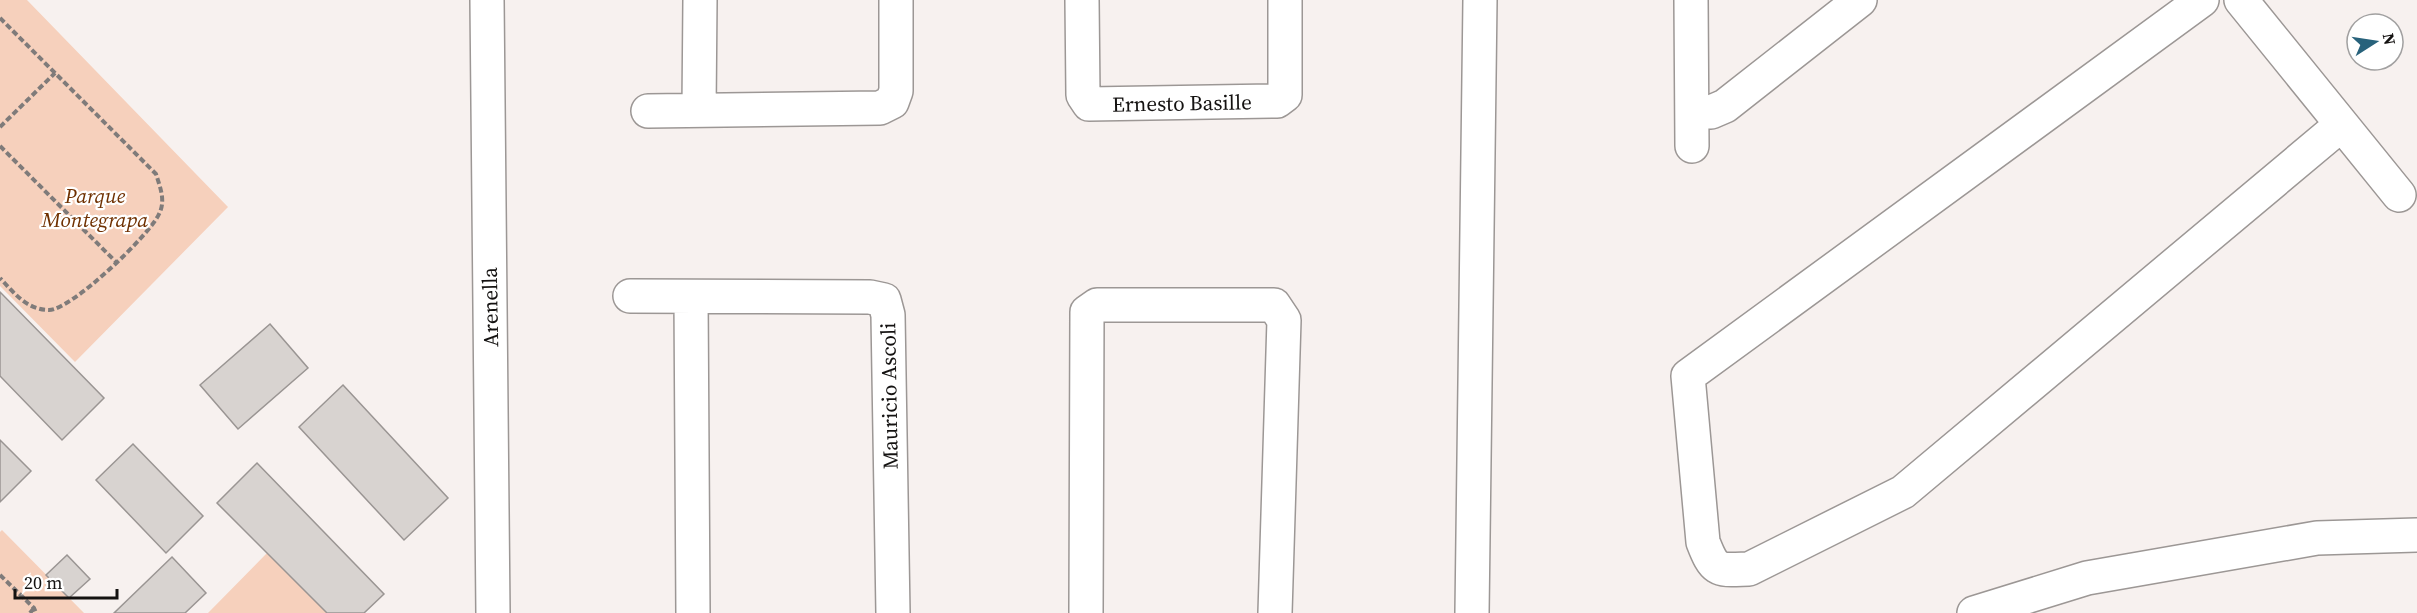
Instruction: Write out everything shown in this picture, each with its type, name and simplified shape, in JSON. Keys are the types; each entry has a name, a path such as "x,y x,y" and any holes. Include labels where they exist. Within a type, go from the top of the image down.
{"street":[{"name":"Arenella","path":"487,0 493,613"},
{"path":"699,109 700,0"},
{"path":"648,111 880,108 892,102 896,91 896,0"},
{"name":"Ernesto Basille","path":"1082,0 1083,95 1089,104 1277,101 1285,95 1285,0"},
{"path":"1472,613 1480,0"},
{"path":"1691,0 1692,146"},
{"path":"1692,112 1711,112 1725,106 1860,0"},
{"path":"2202,0 1688,376 1703,542 1711,564 1723,570 1749,569 1904,492 2342,124"},
{"path":"2241,0 2398,195"},
{"name":"Mauricio Ascoli","path":"630,296 870,297 884,300 888,315 893,613"},
{"path":"691,297 693,613"},
{"path":"1086,613 1087,312 1097,305 1274,305 1284,320 1275,613"},
{"path":"1974,613 2099,576 2317,538 2417,534"}],"path":[{"path":"0,18 156,174 163,195 159,214 129,253 66,305 51,310 32,308 0,278"},
{"path":"0,127 56,73"},
{"path":"0,146 117,262"},
{"path":"0,574 35,611 30,613"}],"green space":[{"name":"Parque Montegrapa","path":"0,0 27,0 228,207 75,362 0,286"},
{"path":"2,530 84,613 0,613 0,532"},
{"path":"267,553 327,613 208,613"}],"building":[{"path":"0,292 104,398 62,440 0,376"},
{"path":"270,324 308,368 238,429 200,385"},
{"path":"343,385 448,498 404,540 299,427"},
{"path":"0,440 31,471 0,502"},
{"path":"133,444 203,516 166,553 96,480"},
{"path":"257,463 384,594 364,613 327,613 217,503"},
{"path":"67,555 90,579 69,598 46,575"},
{"path":"172,557 206,593 185,613 114,613"}]}
